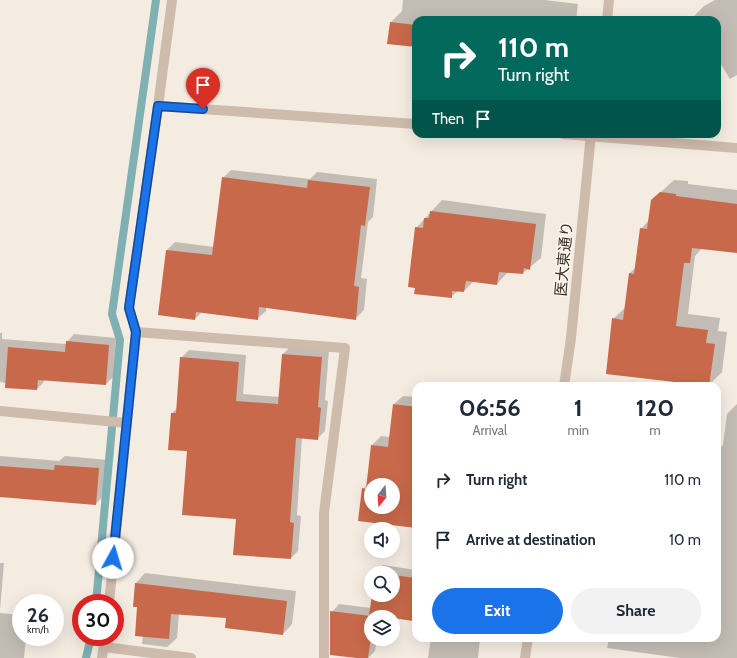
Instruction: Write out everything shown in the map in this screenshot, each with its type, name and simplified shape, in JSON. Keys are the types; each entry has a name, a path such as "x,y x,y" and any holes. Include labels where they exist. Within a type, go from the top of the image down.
{"street":[{"path":"110,594 124,423 136,332 129,308 172,0"},
{"path":"607,16 609,0"},
{"path":"158,106 412,124"},
{"name":"医大東通り","path":"565,382 572,331 591,138"},
{"path":"625,138 737,148"},
{"path":"136,332 345,348 324,513 324,658"},
{"path":"0,411 124,423"},
{"path":"525,658 527,642"},
{"path":"102,658 104,646"},
{"path":"124,646 191,658"}],"building":[{"path":"390,22 412,25 412,47 387,44"},
{"path":"222,177 307,188 308,180 370,187 365,226 361,225 354,286 359,287 356,320 259,307 258,320 196,312 195,320 158,315 166,250 212,255"},
{"path":"660,192 676,194 676,196 737,204 737,253 692,248 690,263 684,263 676,326 708,330 706,343 715,344 710,382 675,382 606,374 612,318 623,320 629,273 634,274 640,228 647,229 651,200"},
{"path":"430,211 536,224 530,270 524,268 523,274 499,272 497,285 466,281 464,292 452,291 452,298 414,294 415,288 408,287 415,227 423,228 424,218 429,218"},
{"path":"66,341 109,345 106,385 38,380 37,390 5,388 8,347 65,352"},
{"path":"282,354 322,357 318,407 321,408 318,440 296,438 290,522 294,523 291,559 233,555 236,519 182,515 187,451 168,450 171,413 176,413 180,357 239,362 236,401 278,404"},
{"path":"393,404 412,406 412,528 400,526 400,522 358,521 362,488 364,488 364,514 400,514 400,478 367,478 371,445 388,447"},
{"path":"55,465 99,468 96,505 0,497 0,466 54,470"},
{"path":"400,576 412,577 412,621 400,619 400,610 370,610 371,602 400,602"},
{"path":"135,583 287,601 283,635 225,628 226,618 171,614 169,639 135,636 137,607 133,607"},
{"path":"330,611 364,615 364,646 370,646 368,658 330,655"}],"waterway":[{"path":"97,594 120,340 112,314 156,0"},
{"path":"86,658 89,646"}],"route":[{"path":"113,558 136,332 129,308 158,106 203,109"}]}
